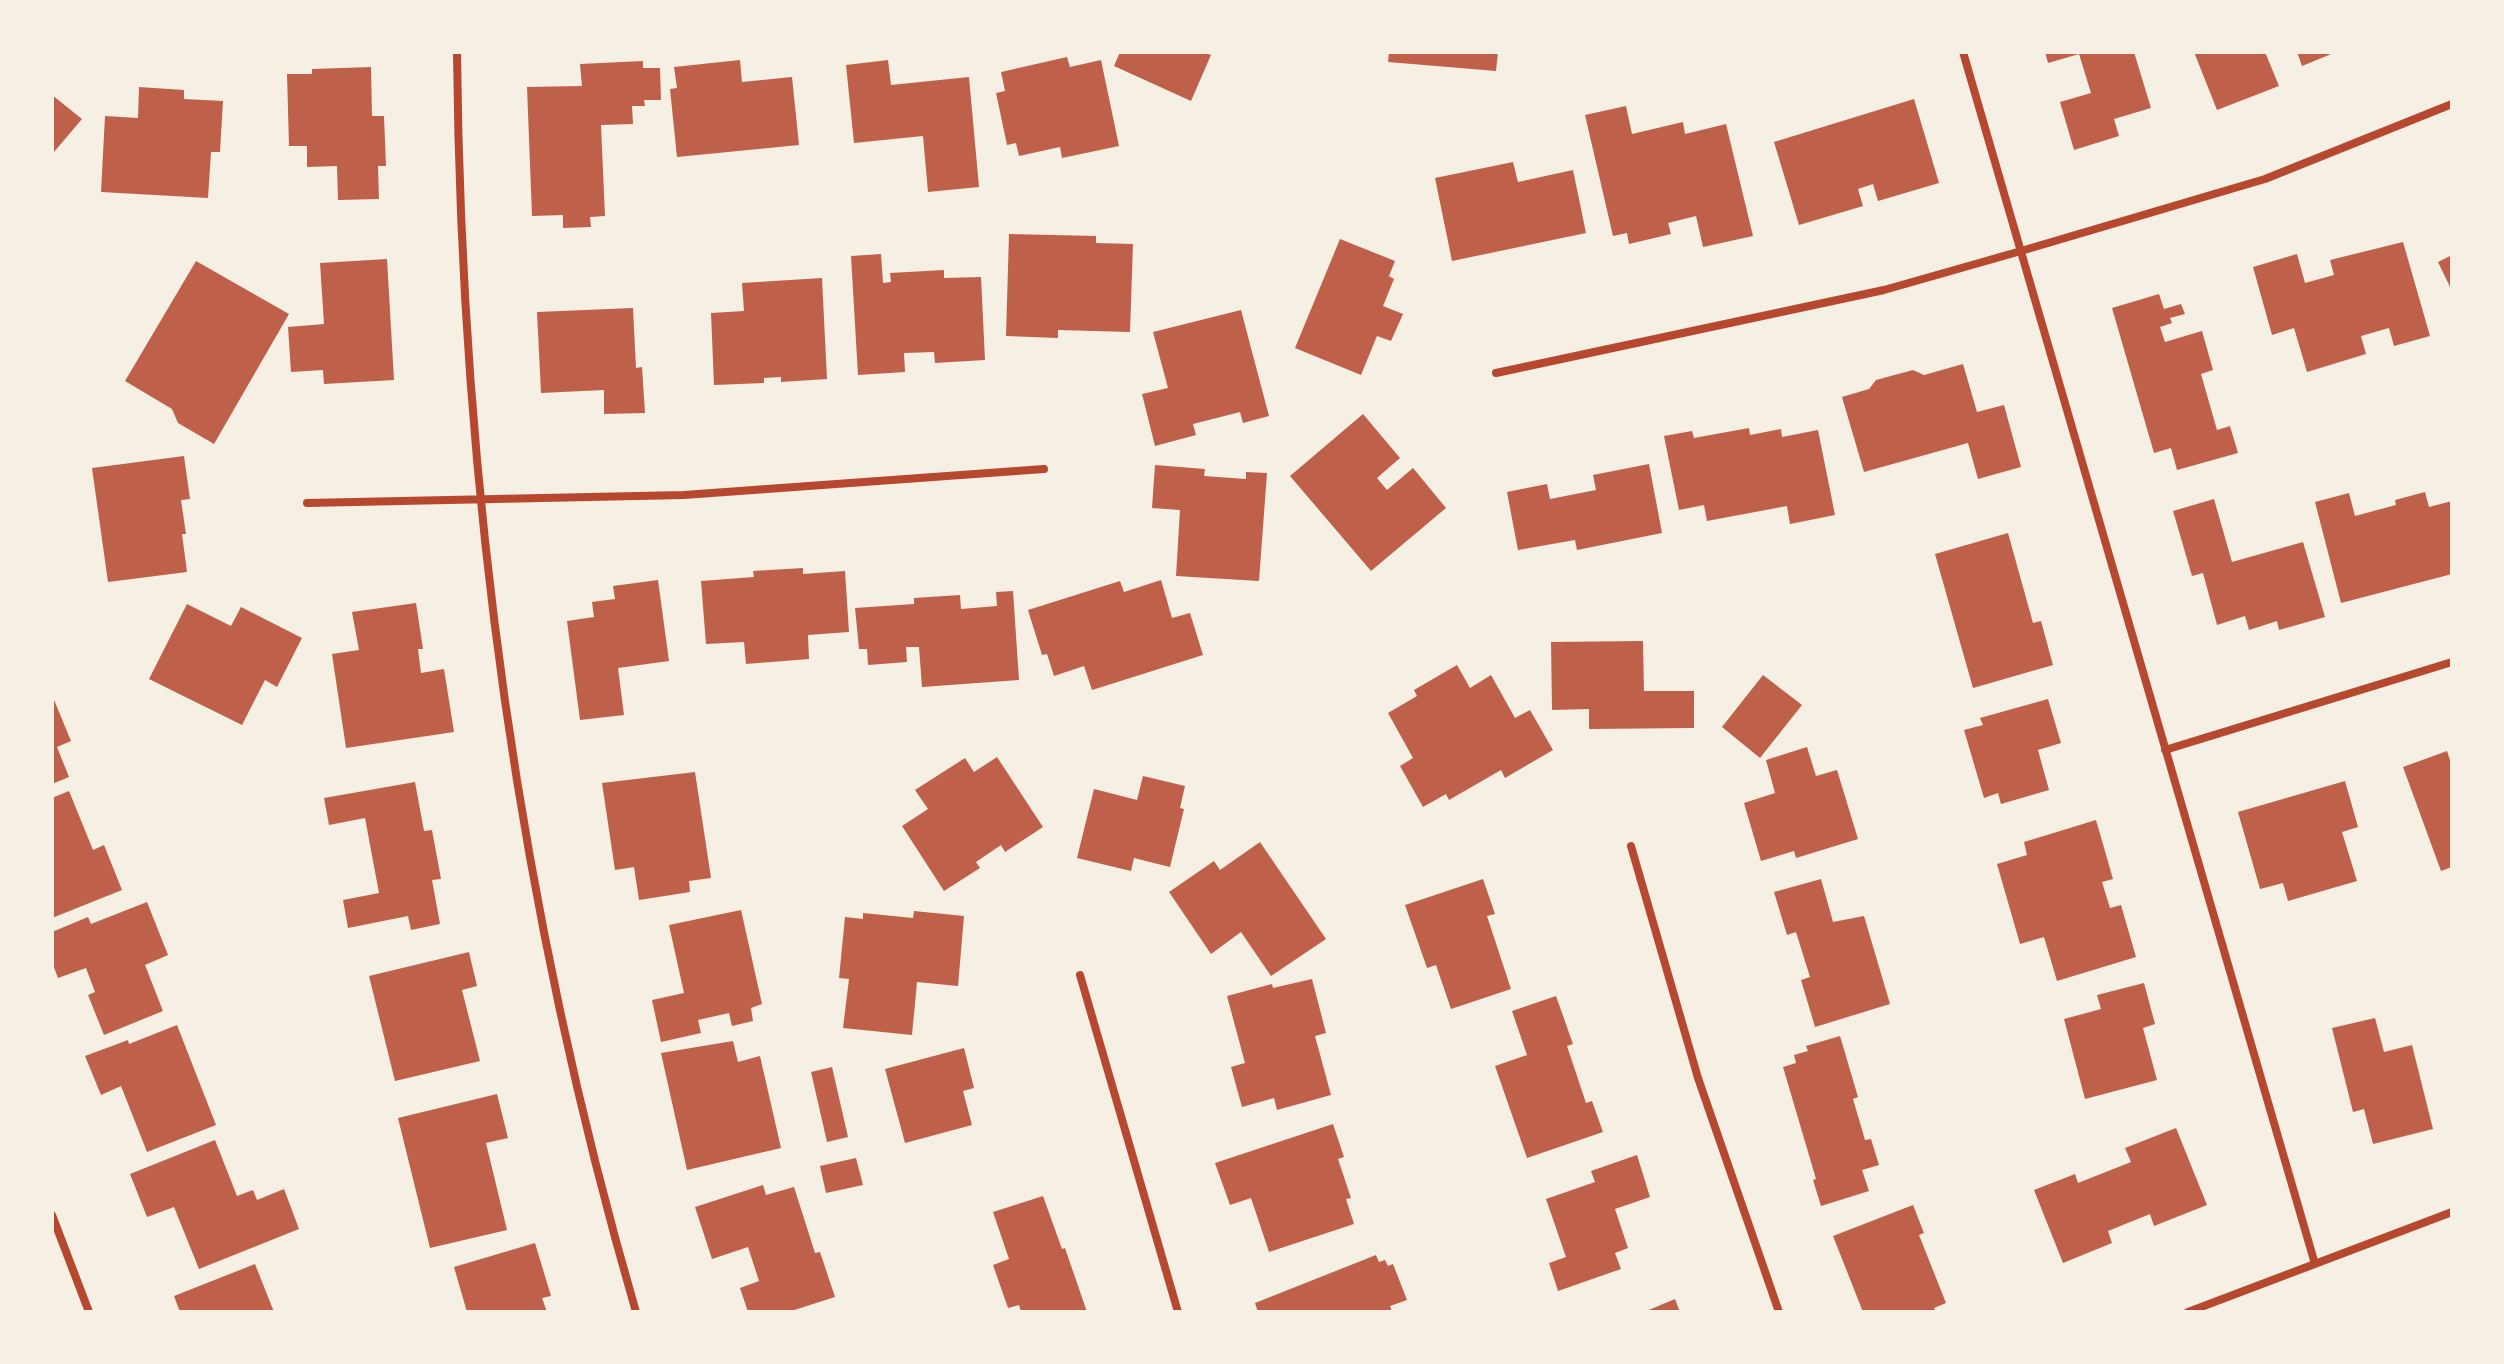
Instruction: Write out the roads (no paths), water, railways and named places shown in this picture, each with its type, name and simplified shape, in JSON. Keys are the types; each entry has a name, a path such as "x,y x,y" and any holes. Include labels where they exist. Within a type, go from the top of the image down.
{"street":[{"path":"457,52 464,308 480,501 511,743 539,904 580,1100 636,1312"},
{"path":"1963,52 2315,1264"},
{"path":"1496,373 1884,290 2265,179 2452,104"},
{"path":"307,503 684,495 1044,469"},
{"path":"2165,750 2452,662"},
{"path":"1631,846 1698,1078 1779,1312"},
{"path":"1080,975 1178,1312"},
{"path":"2188,1312 2452,1212"},
{"path":"52,1215 89,1312"}]}
